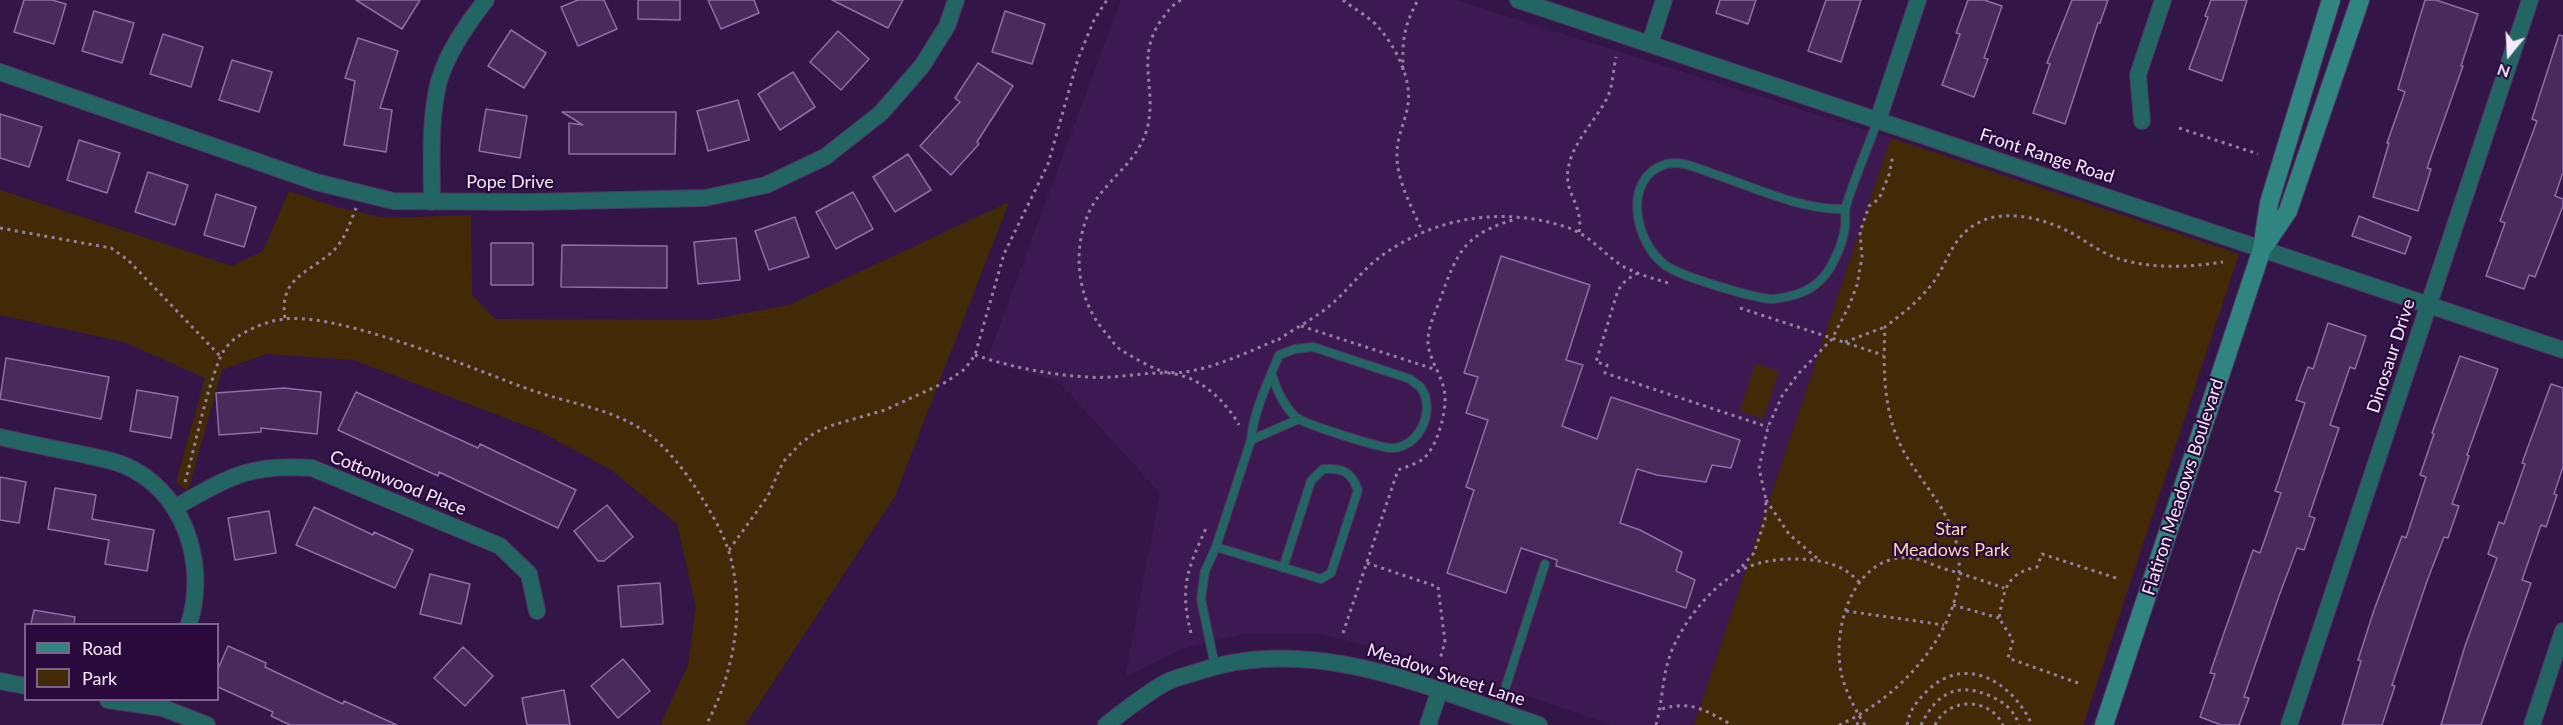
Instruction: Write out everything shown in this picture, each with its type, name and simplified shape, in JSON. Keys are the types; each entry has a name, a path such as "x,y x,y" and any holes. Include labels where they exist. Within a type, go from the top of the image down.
{"street":[{"path":"432,202 433,122 440,80 462,30 486,0"},
{"name":"Pope Drive","path":"0,72 316,182 393,201 705,198 766,185 825,157 881,113 922,66 947,26 956,0"},
{"name":"Front Range Road","path":"1518,0 2563,350"},
{"path":"1650,43 1664,0"},
{"path":"1878,120 1918,0"},
{"path":"2142,121 2138,75 2163,0"},
{"name":"Flatiron Meadows Boulevard","path":"2104,725 2262,249 2269,203 2331,0"},
{"name":"Flatiron Meadows Boulevard","path":"2262,249 2288,211 2360,0"},
{"name":"Dinosaur Drive","path":"2289,725 2530,0"},
{"path":"0,437 118,462 150,481 174,508 186,527 194,553 197,578 194,609 189,623"},
{"name":"Cottonwood Place","path":"174,508 222,482 251,470 281,466 312,468 501,546 529,574 537,611"},
{"path":"2532,725 2563,632"},
{"name":"Meadow Sweet Lane","path":"1106,725 1135,702 1167,682 1215,666 1297,657 1363,667 1539,725"},
{"path":"0,681 24,686"},
{"path":"1428,725 1439,692"},
{"path":"131,701 165,704 207,725"}],"lane":[{"path":"1845,208 1832,209 1809,204 1679,163 1655,169 1643,181 1638,200 1638,220 1646,242 1665,266 1761,298 1773,299 1789,296 1817,284 1834,261 1844,230 1845,208 1878,120"},
{"path":"1215,666 1201,599 1205,571 1216,547 1251,440 1253,423 1264,390 1279,355 1295,349 1313,347 1410,379 1421,388 1426,408 1420,433 1408,443 1394,448 1363,441 1299,419 1279,396 1272,375"},
{"path":"1251,440 1299,419"},
{"path":"1216,547 1282,568 1321,579 1331,573 1358,490 1354,478 1339,468 1323,469 1311,481 1282,568"},
{"path":"1498,711 1545,564"}],"path":[{"path":"729,551 768,496 783,462 801,443 816,432 885,410 946,382 965,369 975,355 1004,254 1048,164 1078,59 1095,20 1107,0"},
{"path":"1181,0 1173,5 1157,27 1147,52 1150,112 1146,131 1132,161 1091,209 1081,237 1079,267 1083,297 1098,324 1119,349 1213,392 1229,407 1240,426 1243,416"},
{"path":"1343,0 1379,27 1394,49 1403,72 1408,102 1396,151 1405,192 1422,231"},
{"path":"1403,72 1402,42 1407,22 1417,0"},
{"path":"1579,232 1581,220 1569,188 1567,171 1587,125 1608,97 1616,57"},
{"path":"2179,128 2258,154"},
{"path":"1656,725 1661,709 1662,680 1671,651 1682,630 1714,590 1737,573 1755,553 1766,520 1766,500 1759,468 1768,427 1782,396 1798,374 1832,339 1850,306 1857,285 1862,257 1860,232 1869,206 1879,199 1889,176 1893,155"},
{"path":"285,318 283,306 288,289 297,276 331,253 345,234 359,194"},
{"path":"1844,342 1885,327 1912,306 1933,283 1960,234 1979,222 2000,215 2032,219 2068,231 2121,260 2162,266 2194,267 2223,262"},
{"path":"975,355 1021,368 1068,376 1109,377 1189,371 1225,361 1280,338 1301,326 1330,306 1378,258 1422,231 1457,220 1496,216 1543,221 1579,232 1595,242 1618,263 1638,273 1676,286"},
{"path":"0,228 111,248 128,260 220,356"},
{"path":"1638,273 1626,280 1618,290 1596,362 1607,365 1605,373 1768,427"},
{"path":"1730,304 1883,355"},
{"path":"162,493 185,483 220,356 235,338 258,326 285,318 321,321 374,335 534,391 614,415 640,428 665,449 687,475 712,514 729,551 737,609 735,633 723,686 706,725"},
{"path":"1301,326 1437,370"},
{"path":"1839,725 1860,716 1904,682 1935,645 1953,604 1958,572 1956,540 1944,511 1903,451 1890,413 1883,367 1885,327"},
{"path":"1268,347 1280,338"},
{"path":"1766,500 1789,534 1820,561"},
{"path":"1191,633 1185,600 1186,581 1190,562 1208,524"},
{"path":"1999,618 2004,588 2021,570 2037,567 2042,554 2119,579"},
{"path":"1865,725 1843,680 1841,666 1842,626 1846,611 1866,573 1884,561 1902,557 1922,559 2004,588"},
{"path":"1737,573 1778,561 1820,561 1842,569 1860,583"},
{"path":"1366,563 1438,586 1445,642 1440,659"},
{"path":"1953,604 1999,618 2013,640 2008,658 2078,683"},
{"path":"1846,611 1944,625"},
{"path":"1907,725 1913,705 1935,684 1953,675 1971,674 1988,677 2003,685 2027,714 2032,725"},
{"path":"1921,725 1939,699 1955,690 1966,688 2001,700 2015,714 2019,725"},
{"path":"1935,725 1946,711 1959,704 1974,704 1992,711 2003,725"},
{"path":"1661,709 1674,705 1696,706 1732,725"},
{"path":"1857,725 1860,716"}],"shaded area":[{"path":"1121,0 1456,0 1891,138 1694,725 1612,725 1403,654 1321,634 1244,634 1182,649 1125,677 1160,493 1057,380 986,362"}],"green space":[{"name":"Star Meadows Park","path":"1891,138 2239,254 2083,725 1694,725"},
{"path":"0,190 232,266 263,251 289,191 336,207 385,218 471,215 472,295 495,319 708,320 789,305 1009,202 895,496 745,725 660,725 688,665 696,607 677,524 610,469 537,430 354,360 266,354 222,370 188,491 176,482 205,378 124,342 0,315"},
{"path":"1755,364 1779,371 1763,419 1740,411"}],"building":[{"path":"24,0 52,0 66,4 54,44 14,32"},
{"path":"356,0 420,0 402,29"},
{"path":"578,0 604,0 617,29 578,46 561,7"},
{"path":"638,0 680,0 680,20 638,19"},
{"path":"708,0 754,0 759,13 721,29"},
{"path":"832,0 903,0 888,28"},
{"path":"1720,0 1756,0 1748,24 1716,13"},
{"path":"1826,0 1861,0 1841,62 1808,51"},
{"path":"1968,0 1984,0 2002,6 1984,58 1988,59 1974,97 1942,85 1960,34 1956,33"},
{"path":"2072,0 2108,0 2100,23 2098,23 2065,124 2033,113 2050,64 2047,63"},
{"path":"2211,0 2247,0 2222,81 2189,69 2208,17 2205,16"},
{"path":"2425,0 2436,0 2478,14 2461,66 2463,66 2427,168 2431,169 2418,211 2373,197 2389,143 2387,143 2405,92 2398,89"},
{"path":"94,11 134,23 122,63 82,51"},
{"path":"1005,11 1045,24 1032,64 992,52"},
{"path":"511,30 546,53 524,88 488,66"},
{"path":"838,31 869,59 841,90 810,62"},
{"path":"163,34 203,47 191,87 150,74"},
{"path":"2559,35 2563,36 2563,172 2555,196 2563,199 2563,206 2535,277 2529,275 2524,289 2486,276 2505,223 2500,221 2537,121 2532,119"},
{"path":"358,38 398,51 380,108 392,110 386,152 344,145 355,81 345,78"},
{"path":"232,60 272,72 259,112 219,100"},
{"path":"978,63 1013,86 977,142 979,144 951,175 920,146 960,102 955,98"},
{"path":"793,72 815,107 780,130 758,94"},
{"path":"738,100 749,140 708,151 697,111"},
{"path":"486,109 527,116 520,158 479,151"},
{"path":"562,112 676,112 675,154 569,154 569,123 583,125"},
{"path":"0,114 42,127 29,167 0,158"},
{"path":"79,140 120,153 107,193 67,180"},
{"path":"908,154 931,190 895,212 873,177"},
{"path":"148,172 188,185 175,225 135,212"},
{"path":"853,192 873,229 836,249 816,212"},
{"path":"216,194 256,207 244,247 204,235"},
{"path":"2359,216 2411,237 2405,254 2352,236"},
{"path":"795,217 809,257 769,270 755,231"},
{"path":"736,238 740,280 698,284 694,242"},
{"path":"491,243 533,243 533,285 491,285"},
{"path":"562,245 667,246 667,288 561,287"},
{"path":"1501,256 1590,285 1566,360 1583,365 1562,426 1597,439 1611,397 1740,440 1731,468 1712,465 1706,482 1657,475 1637,469 1620,523 1640,530 1682,552 1676,571 1695,580 1686,608 1556,566 1557,560 1521,548 1506,593 1447,573 1474,490 1466,487 1488,420 1466,413 1478,377 1464,373"},
{"path":"2328,323 2366,336 2355,369 2350,367 2330,425 2339,428 2309,516 2315,518 2304,550 2297,548 2279,596 2244,697 2249,698 2239,725 2221,725 2200,717 2215,674 2210,673 2253,550 2260,553 2281,493 2275,491 2305,403 2296,400 2308,367 2313,369"},
{"path":"2460,356 2498,369 2452,504 2459,506 2448,538 2444,537 2427,581 2392,685 2395,686 2382,725 2342,725 2361,661 2358,660 2402,536 2406,538 2426,477 2420,475 2434,434 2432,433"},
{"path":"6,358 109,377 101,419 0,399"},
{"path":"2551,384 2563,388 2563,467 2554,494 2557,495 2546,527 2541,525 2522,580 2531,583 2481,725 2441,725 2465,646 2497,558 2488,554 2499,522 2504,524 2525,464 2522,463"},
{"path":"284,388 321,392 317,434 261,428 261,432 219,435 216,393"},
{"path":"137,390 178,397 171,438 130,431"},
{"path":"356,392 478,448 480,444 576,490 558,528 439,472 438,476 338,430"},
{"path":"0,477 26,482 19,523 0,520"},
{"path":"55,488 96,495 92,519 154,530 147,571 105,564 109,540 48,529"},
{"path":"607,505 633,537 604,561 598,561 574,531"},
{"path":"314,507 373,535 374,532 413,550 395,588 296,545"},
{"path":"269,511 276,553 235,560 228,518"},
{"path":"430,574 470,584 461,624 420,614"},
{"path":"660,583 663,624 621,627 618,586"},
{"path":"34,610 75,617 74,623 31,623"},
{"path":"228,646 266,663 265,667 343,704 344,701 397,725 290,725 271,716 273,712 219,687 219,667"},
{"path":"463,647 493,676 465,706 434,678"},
{"path":"623,659 650,691 618,718 591,686"},
{"path":"564,690 570,725 527,725 522,698"}]}
